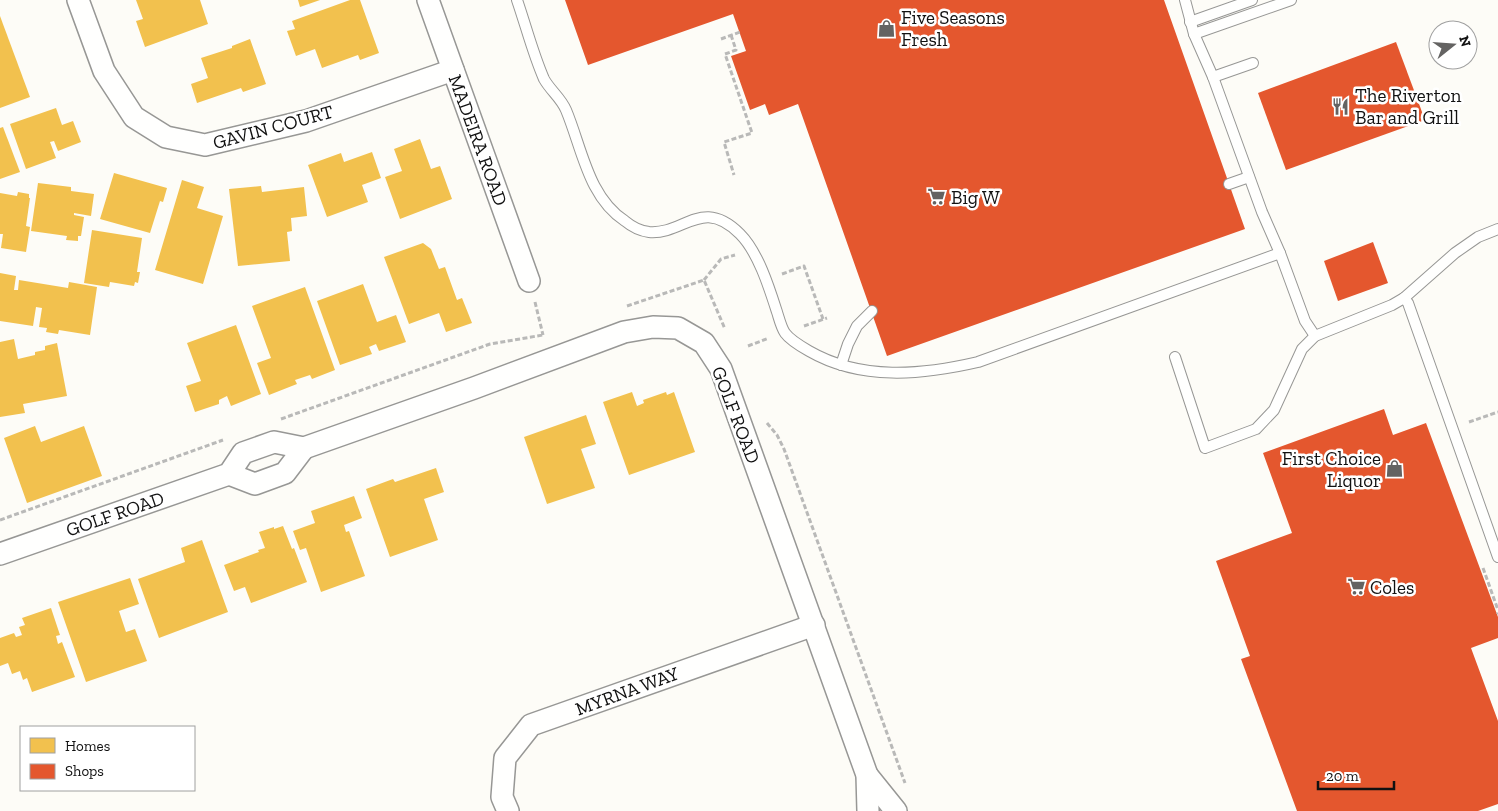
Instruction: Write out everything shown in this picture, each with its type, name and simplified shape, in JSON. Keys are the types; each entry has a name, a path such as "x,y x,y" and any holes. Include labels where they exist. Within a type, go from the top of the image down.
{"street":[{"name":"GAVIN COURT","path":"78,0 104,71 134,117 166,137 204,145 306,120 453,70"},
{"name":"MADEIRA ROAD","path":"428,0 529,281"},
{"name":"GOLF ROAD","path":"304,448 474,388 624,332 653,327 678,328 704,343 721,369 867,775 868,811"},
{"path":"274,442 304,448 285,473 254,484 229,474 243,453 274,442"},
{"name":"GOLF ROAD","path":"0,554 229,474"},
{"name":"MYRNA WAY","path":"508,811 502,797 505,758 531,725 814,625"},
{"name":"GOLF ROAD","path":"867,775 896,811"}],"lane":[{"path":"517,0 545,80 565,109 590,176 600,196 614,214 632,226 647,232 660,231 699,217 720,220 729,225 740,234 752,252 767,282 785,333 802,347 819,357 841,365 876,372 906,373 946,369 978,362 1280,253"},
{"path":"1185,0 1194,34 1213,77 1262,212 1280,253 1305,321 1315,336"},
{"path":"1190,22 1252,0"},
{"path":"1194,34 1291,0"},
{"path":"1213,77 1253,63"},
{"path":"1229,184 1249,177"},
{"path":"1175,357 1205,448 1256,430 1274,410 1302,349 1315,336 1382,310 1404,298 1456,253 1478,237 1498,229"},
{"path":"1456,253 1462,262"},
{"path":"1404,298 1408,303 1494,536 1498,556"},
{"path":"841,365 856,326 872,311"}],"path":[{"path":"721,39 740,32"},
{"path":"731,35 736,50 725,54 752,132 724,142 734,174"},
{"path":"622,308 704,280 721,259 740,253"},
{"path":"777,266 782,274 804,266 825,319 801,327"},
{"path":"704,280 726,332"},
{"path":"529,281 543,335"},
{"path":"277,420 490,344 552,332"},
{"path":"748,346 772,337"},
{"path":"762,420 777,434 784,448 906,784"},
{"path":"0,520 231,437"}],"building: Homes":[{"path":"136,0 200,0 208,24 145,47 136,21 143,19"},
{"path":"298,0 320,0 300,7"},
{"path":"350,0 360,0 379,53 360,60 358,55 322,68 315,49 296,56 287,31 295,29 292,21"},
{"path":"0,16 30,97 0,108"},
{"path":"250,39 266,84 243,92 241,88 197,103 191,84 208,78 201,58 232,48 232,46"},
{"path":"56,108 62,125 73,121 81,142 58,151 54,141 50,142 56,158 26,169 10,124"},
{"path":"3,127 20,172 0,179 0,128"},
{"path":"420,139 431,169 440,166 452,199 400,219 385,177 402,171 394,149"},
{"path":"372,152 381,178 362,185 368,202 327,217 308,165 341,153 344,162"},
{"path":"114,173 167,188 163,202 160,201 150,233 100,219"},
{"path":"182,180 204,187 197,208 223,216 203,284 155,270"},
{"path":"38,183 71,187 71,191 94,194 91,216 74,213 74,215 84,217 81,236 78,236 78,241 66,240 67,236 31,231"},
{"path":"261,186 262,192 304,187 307,216 291,218 292,231 287,232 290,261 238,266 229,189"},
{"path":"18,192 29,194 30,198 26,226 30,227 26,252 1,248 3,234 0,234 0,193 17,196"},
{"path":"92,230 142,238 137,272 140,272 138,283 135,282 134,286 110,282 109,287 84,283"},
{"path":"423,243 431,249 439,269 445,267 457,300 462,298 472,323 446,332 439,313 409,324 384,257"},
{"path":"0,273 16,276 14,290 18,290 19,280 68,288 69,282 97,287 90,335 59,330 58,334 46,332 47,328 39,327 42,308 36,307 33,326 0,321"},
{"path":"363,284 377,322 396,315 406,342 379,351 376,344 369,347 372,354 340,365 317,301"},
{"path":"305,287 335,370 312,379 310,375 295,380 297,384 269,395 257,363 271,358 252,306"},
{"path":"236,325 261,394 231,406 227,396 219,400 219,404 195,412 186,386 201,381 187,343"},
{"path":"14,339 18,359 35,355 35,352 45,350 45,346 57,343 67,396 23,404 25,413 0,417 0,342"},
{"path":"632,392 637,406 644,403 643,400 666,392 667,395 674,392 695,452 629,475 603,402"},
{"path":"586,415 596,444 581,449 595,488 547,504 524,437"},
{"path":"35,426 41,442 84,426 102,476 27,503 4,438"},
{"path":"436,468 444,492 424,499 438,540 390,557 366,489 393,479 395,482"},
{"path":"354,496 362,518 344,525 346,532 349,531 365,576 321,592 306,548 300,550 293,531 315,523 311,511"},
{"path":"283,526 307,582 251,603 245,587 234,591 224,565 259,552 258,550 265,548 259,532"},
{"path":"202,540 228,612 159,638 138,579 185,562 181,548"},
{"path":"130,578 139,604 119,611 126,632 135,629 147,661 86,682 58,602"},
{"path":"51,608 60,635 56,636 58,644 62,642 75,677 32,692 27,678 23,680 20,671 12,674 8,663 0,666 0,638 14,633 16,637 22,635 19,627 25,625 22,618"}],"building: Shops":[{"path":"565,0 1164,0 1245,229 887,356 798,104 769,115 765,104 750,110 731,56 746,51 733,14 588,65"},
{"name":"The Riverton Bar and Grill","path":"1396,42 1425,120 1286,170 1258,93"},
{"path":"1373,242 1388,283 1338,301 1324,261"},
{"name":"Coles","path":"1384,409 1393,435 1426,423 1498,617 1498,638 1471,648 1498,721 1498,804 1478,811 1297,811 1241,659 1250,656 1216,561 1292,533 1263,453"}],"place":[{"name":"Five Seasons Fresh","path":"887,28"},
{"name":"The Riverton Bar and Grill","path":"1341,106"},
{"name":"Big W","path":"937,197"},
{"name":"First Choice Liquor","path":"1395,469"},
{"name":"Coles","path":"1356,587"}]}
